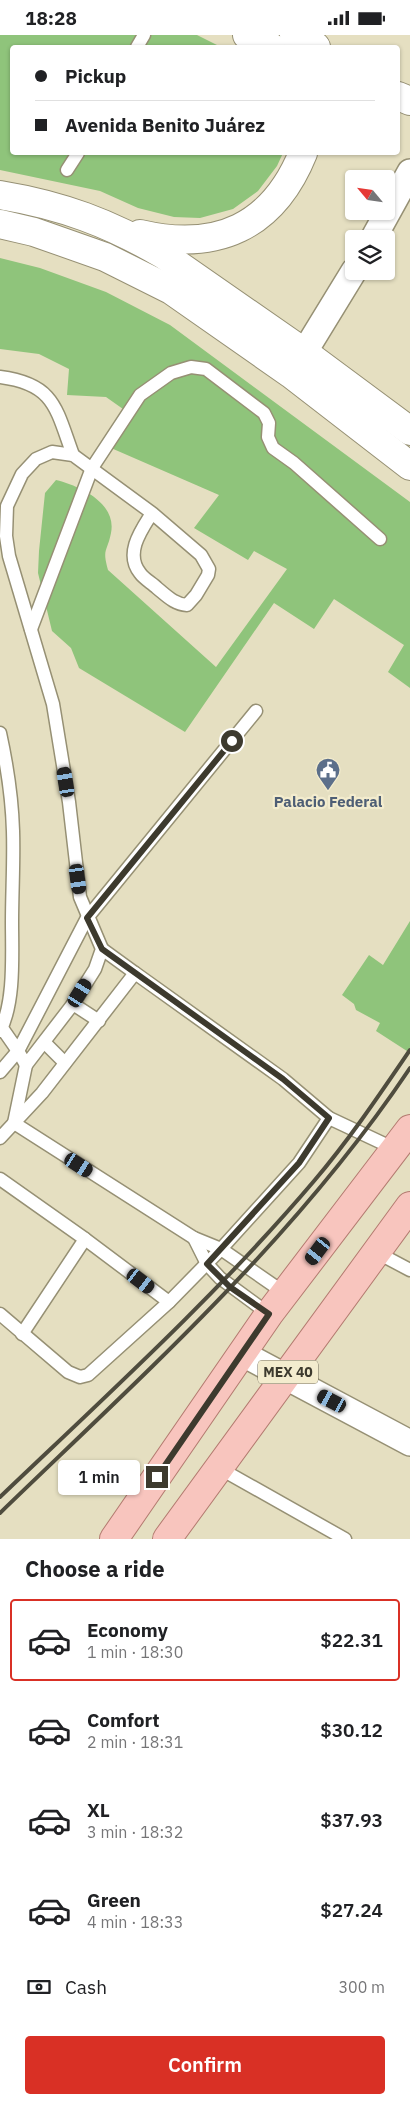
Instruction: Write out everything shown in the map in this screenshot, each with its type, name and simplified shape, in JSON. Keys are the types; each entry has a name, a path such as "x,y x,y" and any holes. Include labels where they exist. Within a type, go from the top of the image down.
{"main road":[{"path":"247,35 267,45"},
{"path":"116,229 174,240 210,239 225,235 254,220 279,197 302,155"},
{"path":"0,195 70,210 116,229 164,255 298,364 410,466"},
{"path":"0,224 71,244 139,273 410,431"},
{"name":"MEX 40","path":"114,1539 278,1304 402,1139"},
{"name":"MEX 40","path":"167,1539 410,1206"}],"street":[{"path":"378,230 410,172"},
{"path":"298,364 349,280"},
{"path":"243,1353 410,1443"}],"lane":[{"path":"67,170 77,155"},
{"path":"31,629 92,468 140,395 171,373 191,367 206,369 264,413 269,423 268,437 273,447 294,463 380,539"},
{"path":"0,377 32,384 46,395 58,413 73,455"},
{"path":"152,513 138,535 134,559 139,572 172,601 187,605 196,595 208,575 208,569 201,555 152,513 73,455 52,452 36,459 22,475 7,507 6,536 9,556 54,704 69,802 80,897 87,918 102,949 283,1079 329,1118 402,1139"},
{"path":"0,1072 18,1051 87,918 256,711"},
{"path":"0,733 8,770 13,829 13,951 8,1007 1,1029 26,1065"},
{"path":"14,1123 26,1065 45,1043 73,1004 95,969 102,949"},
{"path":"0,1138 42,1093 135,973"},
{"path":"73,1004 99,1021"},
{"path":"45,1043 65,1063"},
{"path":"0,1314 68,1372 80,1377 88,1375 96,1370 169,1302 222,1249 299,1163 329,1118"},
{"path":"14,1123 194,1238 222,1249 278,1304"},
{"path":"0,1179 85,1239 169,1302"},
{"path":"194,1238 207,1264 230,1287 278,1304"},
{"path":"22,1334 85,1239"},
{"path":"376,1252 410,1270"},
{"path":"219,1468 345,1539"}],"green space":[{"path":"0,35 197,35 217,45 10,45 10,155 282,155 277,166 258,191 233,209 200,218 174,217 138,208 100,191 0,170"},
{"path":"0,258 40,268 106,292 170,325 410,502 410,688 388,672 404,645 334,599 314,629 274,603 185,732 79,668 71,648 52,631 38,573 45,493 56,480 86,491 103,505 111,522 111,533 105,554 108,570 216,667 287,569 254,551 248,560 194,528 219,495 111,448 123,409 106,397 67,395 69,369 39,354 0,349"},
{"path":"410,921 410,1053 376,1031 380,1023 356,1010 354,1004 342,995 369,955 383,965"}],"railway":[{"path":"0,1497 201,1304 277,1223 340,1149 410,1050"},
{"path":"0,1513 164,1355 269,1246 319,1189 366,1130 410,1068"}],"place":[{"name":"Palacio Federal","path":"328,791"}],"route":[{"path":"157,1477 269,1314 230,1287 207,1264 299,1163 329,1118 283,1079 102,949 87,918 232,741"}]}
